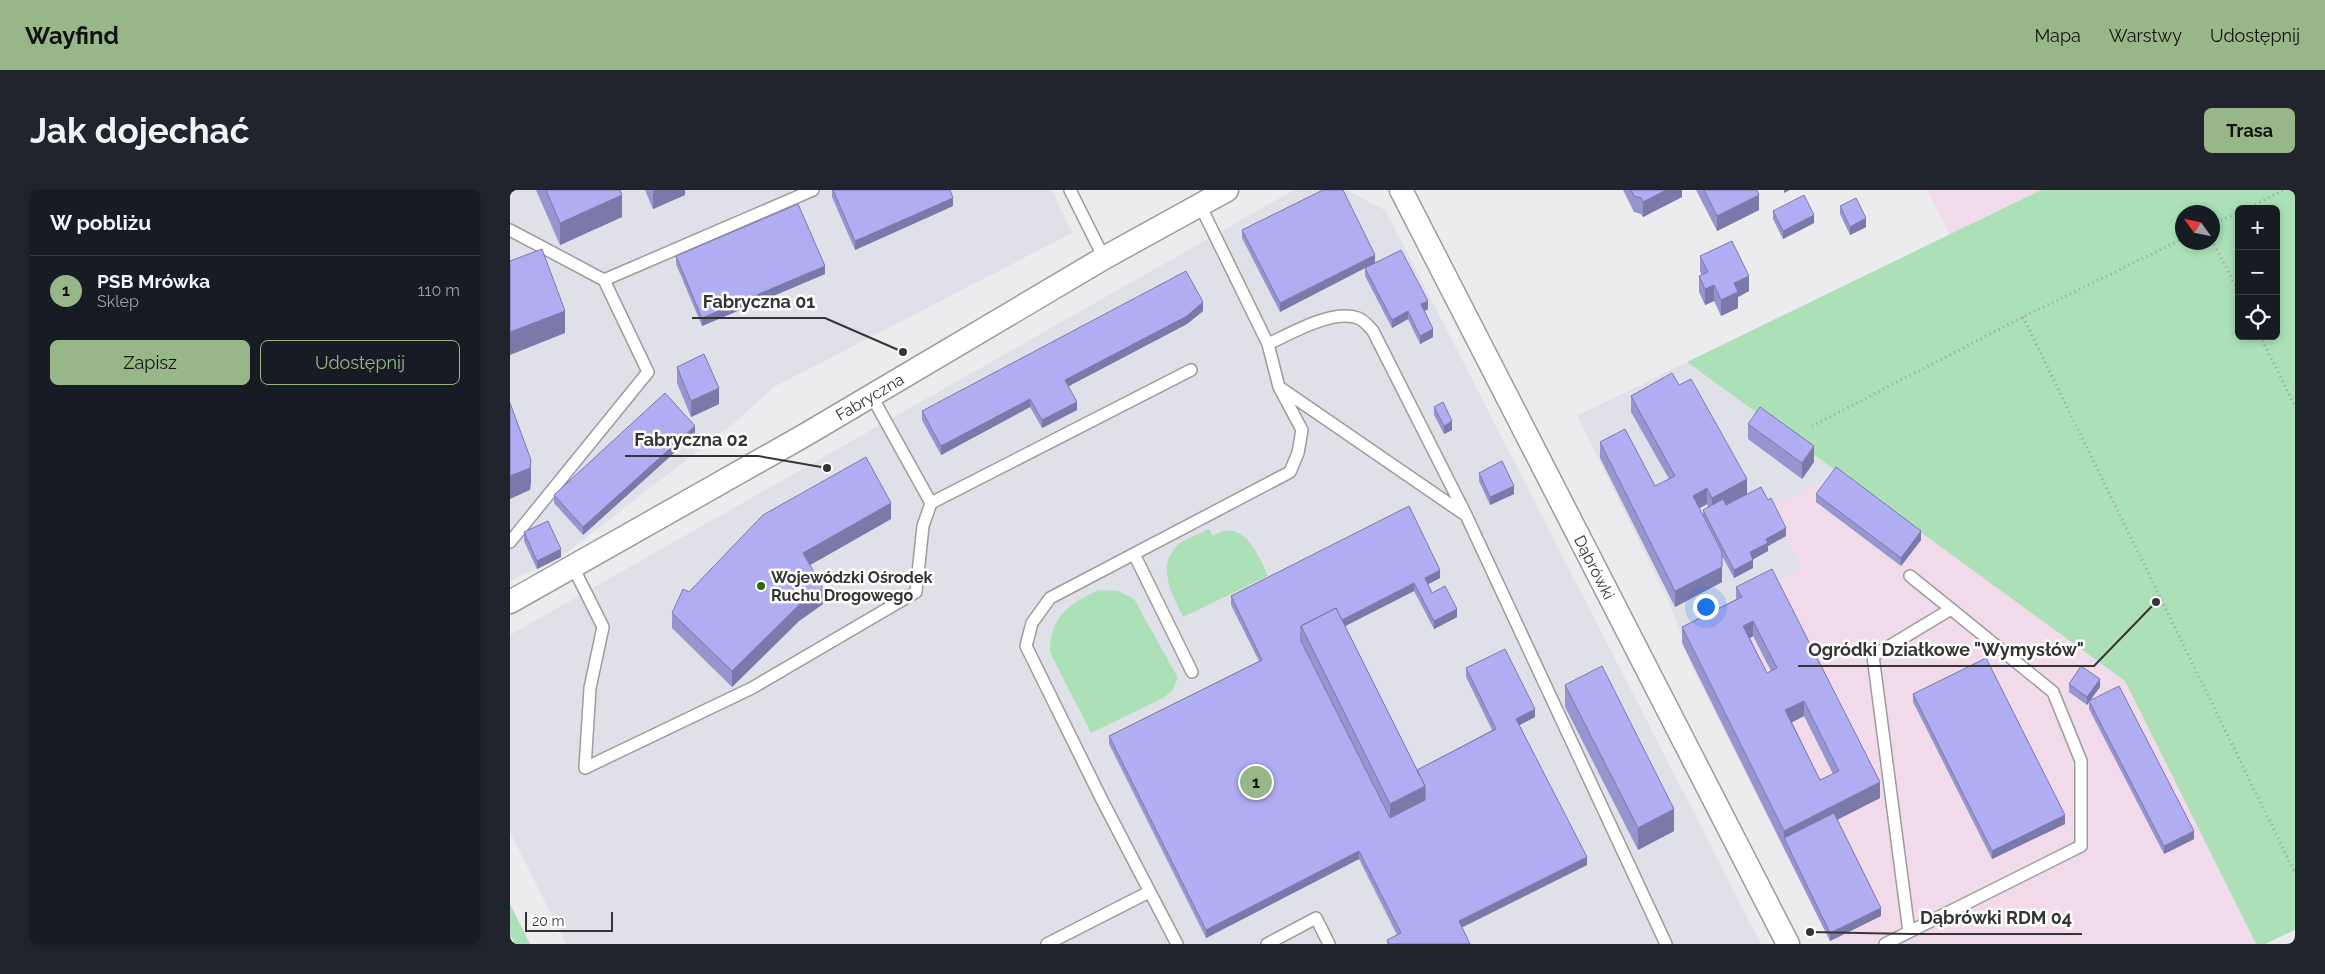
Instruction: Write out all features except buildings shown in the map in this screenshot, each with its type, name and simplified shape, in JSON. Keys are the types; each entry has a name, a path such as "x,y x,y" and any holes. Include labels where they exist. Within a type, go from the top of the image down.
{"street":[{"name":"Fabryczna","path":"510,600 573,567 805,435 1104,258 1227,190"},
{"name":"Dąbrówki","path":"1401,190 1788,944"}],"lane":[{"path":"604,280 813,190"},
{"path":"1070,190 1104,258"},
{"path":"1177,944 1026,646 1032,623 1050,598 1290,472 1298,453 1302,430 1280,387 1268,344 1200,205"},
{"path":"510,230 604,280 648,372 510,542"},
{"path":"1268,344 1320,320 1340,317 1359,318 1373,331 1385,351 1466,515 1666,944"},
{"path":"931,503 1191,370"},
{"path":"1280,387 1466,515"},
{"path":"573,567 603,627 590,688 585,768 752,688 916,592 924,526 931,503 872,395"},
{"path":"1134,554 1192,672"},
{"path":"1885,944 2081,846 2081,761 2053,692 1910,576"},
{"path":"1909,932 1872,656 1951,609"},
{"path":"1047,944 1149,892"},
{"path":"1267,944 1316,918 1329,944"}],"path":[{"path":"2254,205 2284,190"},
{"path":"2220,221 2235,214"},
{"path":"1812,426 2023,317 2175,242"},
{"path":"2217,250 2235,285"},
{"path":"2023,317 2295,873"},
{"path":"2262,340 2295,406"}],"shaded area":[{"path":"510,190 1052,190 1072,233 774,387 734,423 561,557 510,581"},
{"path":"1294,190 1347,190 1386,211 1761,944 566,944 510,832 510,635"},
{"path":"1927,190 2041,190 1950,235"},
{"path":"1687,362 1840,473 1772,507 1803,568 1680,632 1670,604 1577,416"},
{"path":"1840,473 2126,681 2256,944 1831,944 1692,668 1680,632 1802,568 1771,507"}],"green space":[{"path":"2041,190 2295,190 2295,930 2265,944 2256,944 2125,681 1687,362"},
{"path":"1209,529 1213,536 1224,531 1233,531 1241,535 1255,549 1268,576 1183,617 1168,581 1168,562 1171,553 1178,545"},
{"path":"1099,590 1118,591 1134,599 1178,678 1172,691 1163,698 1091,733 1050,652 1053,629 1063,613 1070,606"},
{"path":"510,904 530,944 515,944 510,934"}],"place":[{"name":"Fabryczna 01","path":"903,352"},
{"name":"Fabryczna 02","path":"827,468"},
{"name":"Wojewódzki Ośrodek Ruchu Drogowego","path":"761,586"},
{"name":"Ogródki Działkowe \"Wymysłów\"","path":"2156,602"},
{"name":"PSB Mrówka","path":"1256,782"},
{"name":"Dąbrówki RDM 04","path":"1810,932"}]}
